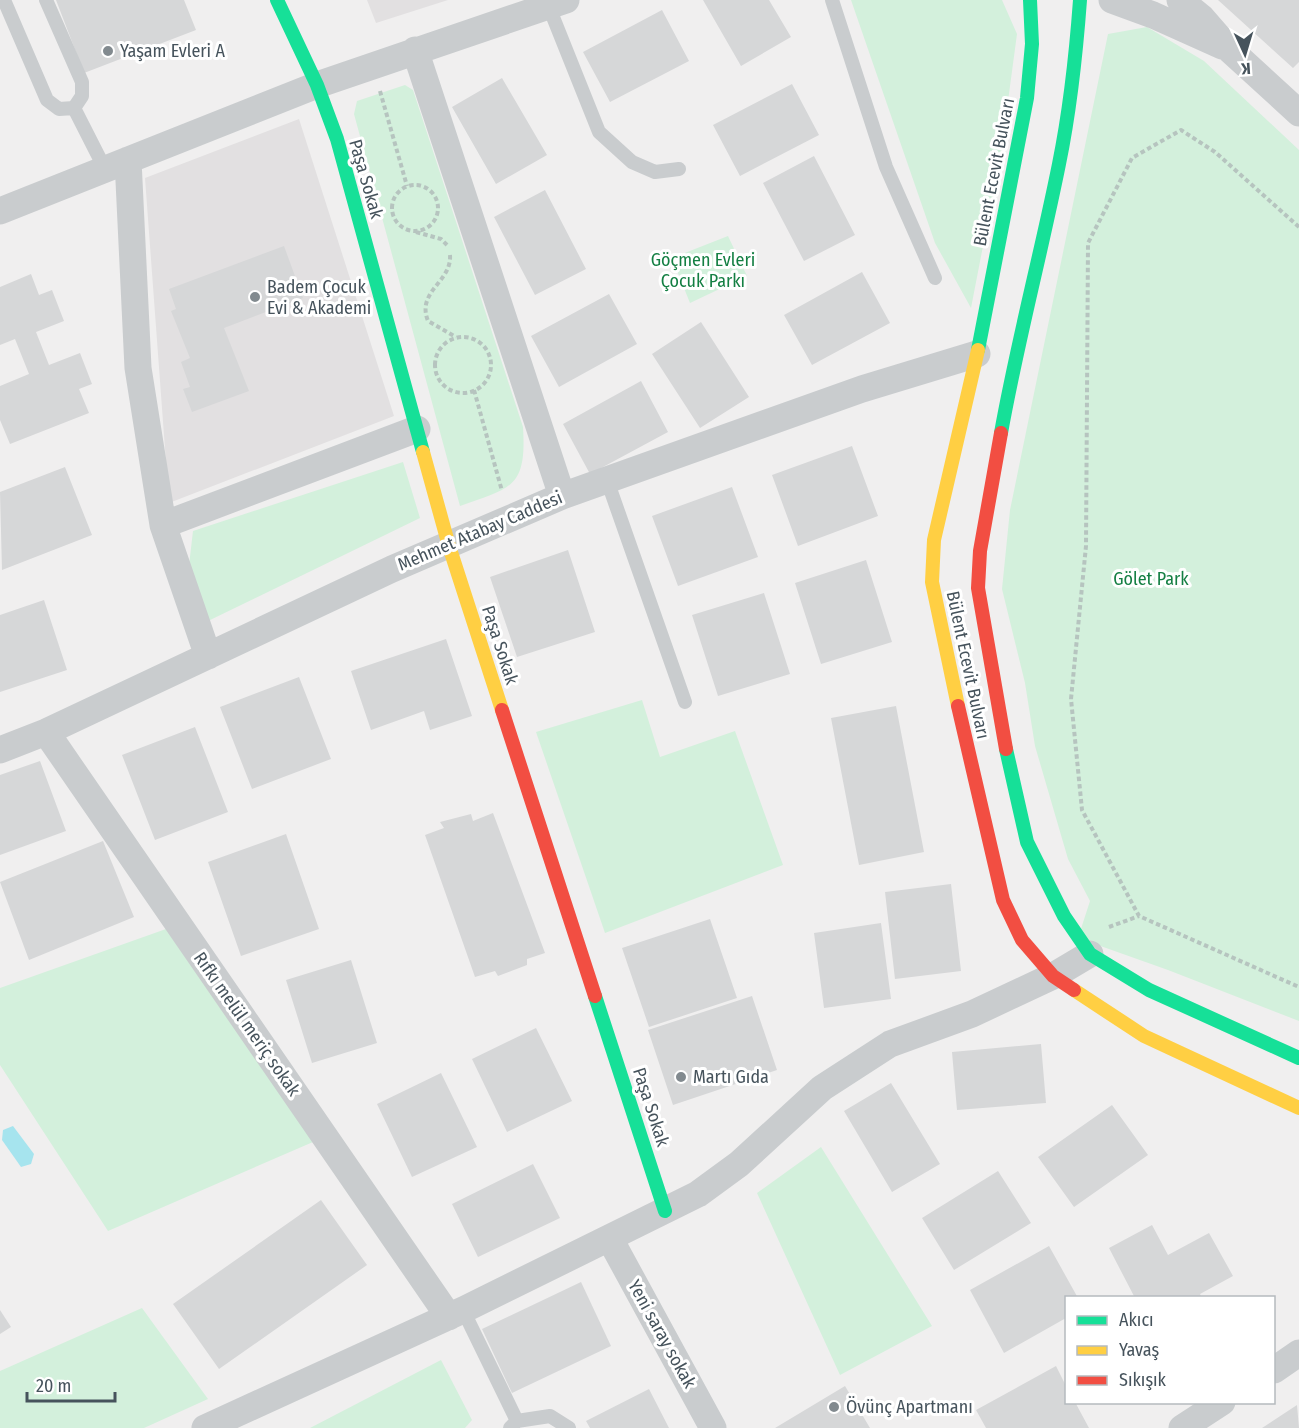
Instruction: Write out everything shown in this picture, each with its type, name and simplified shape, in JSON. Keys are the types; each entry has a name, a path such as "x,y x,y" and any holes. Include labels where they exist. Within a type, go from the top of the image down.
{"main road":[{"name":"Paşa Sokak","path":"277,0 317,85 337,139 449,546 665,1211"},
{"name":"Bülent Ecevit Bulvarı","path":"1030,0 1032,44 998,352 978,588 983,631 999,715 1027,842 1064,916 1090,954 1114,971 1149,990 1299,1059"},
{"name":"Bülent Ecevit Bulvarı","path":"1080,0 1075,61 1059,163 934,540 932,582 939,623 1003,900 1022,940 1053,976 1144,1036 1299,1108"}],"street":[{"path":"1112,0 1153,15 1229,49"},
{"path":"1180,0 1202,18 1229,49 1299,113"},
{"path":"0,211 317,85 557,3"},
{"path":"415,51 562,496"},
{"path":"117,165 138,368 163,525 208,656"},
{"name":"Mehmet Atabay Caddesi","path":"0,750 46,732 392,569 562,496 862,389 998,352"},
{"path":"163,525 417,429"},
{"name":"Rıfkı melül meriç sokak","path":"46,732 456,1313"},
{"path":"205,1428 456,1313 665,1211 706,1188 739,1164 822,1088 890,1044 972,1014 1053,976 1090,954"},
{"name":"Yeni saray sokak","path":"610,1239 713,1428"},
{"path":"1275,1369 1299,1353"},
{"path":"1182,1428 1219,1404"}],"lane":[{"path":"4,0 47,100 59,109 74,108"},
{"path":"46,0 82,82 82,96 74,108"},
{"path":"832,0 886,166 935,278"},
{"path":"557,3 599,132 632,162 655,172 679,169"},
{"path":"74,108 117,165"},
{"path":"607,480 685,702"},
{"path":"456,1313 514,1425 550,1416 569,1428"}],"path":[{"path":"373,65 407,186"},
{"path":"1299,227 1215,152 1181,130 1132,158 1088,243 1086,546 1071,699 1082,810 1139,916 1299,987"},
{"path":"416,232 423,230 435,219 438,204 435,196 423,186 407,186 395,194 392,201 393,216 402,227 416,232 441,239 450,251 450,264 427,296 425,309 428,321 457,337 475,339 488,352 490,369 487,378 474,390 465,392 447,388 436,373 436,355 441,346 457,337"},
{"path":"474,390 511,519"}],"shaded area":[{"path":"367,0 448,0 376,23"},
{"name":"Badem Çocuk Evi & Akademi","path":"299,119 394,416 169,503 145,178"}],"green space":[{"path":"851,0 1002,0 1017,34 1001,153 971,308 935,243"},
{"name":"Gölet Park","path":"1147,27 1204,61 1299,150 1299,1021 1078,938 1090,901 1068,859 1035,746 1025,683 1002,589 1010,510 1108,34"},
{"path":"405,85 413,90 523,427 522,463 512,483 491,495 460,506 354,114 357,101"},
{"name":"Göçmen Evleri Çocuk Parkı","path":"728,236 747,276 690,303 672,258"},
{"path":"403,462 420,518 206,622 188,574 193,531"},
{"path":"642,700 660,757 735,731 783,865 605,933 536,732"},
{"path":"166,929 313,1142 108,1231 0,1065 0,988"},
{"path":"821,1147 932,1326 840,1375 757,1193"},
{"path":"142,1308 208,1399 144,1428 0,1428 0,1371"},
{"path":"441,1360 472,1420 465,1428 310,1428"}],"water":[{"path":"13,1126 34,1154 31,1164 21,1167 2,1140 3,1130"}],"building":[{"name":"Yaşam Evleri A","path":"56,0 184,0 196,30 84,73"},
{"path":"703,0 769,0 791,37 741,66"},
{"path":"1218,0 1299,0 1299,62 1293,68"},
{"path":"662,10 689,61 610,102 583,52"},
{"path":"502,78 547,155 496,184 452,107"},
{"path":"792,84 819,135 740,176 713,125"},
{"path":"814,156 855,235 804,261 763,183"},
{"path":"545,190 586,269 535,295 494,217"},
{"path":"284,246 303,298 224,328 249,391 192,412 183,389 190,387 181,362 190,358 171,311 176,309 169,289"},
{"path":"862,272 890,323 812,365 784,315"},
{"path":"31,274 39,295 52,290 64,321 36,332 49,365 80,353 92,384 79,389 89,413 10,444 0,420 0,386 29,374 15,339 0,345 0,287"},
{"path":"609,294 637,344 559,387 531,336"},
{"path":"701,322 749,397 700,428 652,354"},
{"path":"641,381 668,432 590,474 563,424"},
{"path":"852,446 878,516 798,546 772,475"},
{"path":"65,467 92,535 2,570 0,492"},
{"path":"732,487 758,557 678,586 652,516"},
{"path":"568,550 595,632 517,657 490,577"},
{"path":"866,560 892,642 821,664 795,583"},
{"path":"764,593 790,674 718,696 692,615"},
{"path":"44,600 67,670 0,692 0,615"},
{"path":"446,639 472,716 430,730 424,711 371,730 351,671"},
{"path":"299,677 331,759 252,789 220,707"},
{"path":"896,706 924,852 859,865 831,718"},
{"path":"195,727 228,812 155,840 122,755"},
{"path":"40,761 66,831 0,855 0,775"},
{"path":"493,813 545,953 527,959 527,965 498,976 495,971 475,977 425,835 444,828 440,822 471,814 473,821"},
{"path":"286,834 319,929 241,956 208,862"},
{"path":"103,841 134,917 29,960 0,882"},
{"path":"951,884 961,971 895,979 885,892"},
{"path":"710,919 737,998 649,1027 622,948"},
{"path":"881,923 891,999 824,1008 814,933"},
{"path":"351,960 377,1043 312,1063 286,980"},
{"path":"752,996 777,1070 673,1105 648,1030"},
{"path":"536,1028 572,1101 507,1132 472,1059"},
{"path":"1041,1044 1046,1103 957,1110 952,1052"},
{"path":"441,1073 477,1147 412,1177 377,1104"},
{"path":"891,1083 940,1164 892,1192 844,1111"},
{"path":"1112,1105 1148,1155 1074,1207 1038,1157"},
{"path":"533,1164 560,1218 478,1257 452,1204"},
{"path":"998,1171 1031,1223 954,1270 922,1218"},
{"path":"321,1200 367,1265 219,1369 173,1304"},
{"path":"1152,1225 1168,1255 1209,1233 1233,1276 1200,1294 1201,1296 1134,1296 1109,1248"},
{"path":"1049,1246 1077,1296 1065,1296 1065,1319 1004,1353 970,1290"},
{"path":"581,1282 611,1346 512,1393 482,1329"},
{"path":"0,1310 11,1327 0,1334"},
{"path":"1056,1366 1065,1384 1065,1404 1076,1404 1089,1428 986,1428 976,1410"},
{"name":"Övünç Apartmanı","path":"845,1386 870,1428 775,1428"},
{"path":"649,1389 669,1428 590,1428 586,1421"},
{"path":"1297,1405 1299,1428 1262,1428"}],"traffic: fast":[{"path":"277,0 317,85 337,139 423,452"},
{"path":"978,350 1027,98 1032,44 1030,0"},
{"path":"1001,433 1063,144 1077,41 1080,0"},
{"path":"1006,749 1027,842 1064,916 1090,954 1149,990 1299,1058"},
{"path":"595,996 665,1211"}],"traffic: slow":[{"path":"958,706 932,582 934,540 978,350"},
{"path":"423,452 449,546 502,710"},
{"path":"1074,990 1144,1036 1299,1108"}],"traffic: jam":[{"path":"1001,433 980,551 978,588 1006,749"},
{"path":"958,706 1003,900 1022,940 1053,976 1074,990"},
{"path":"502,710 595,996"}],"place":[{"name":"Yaşam Evleri A","path":"108,51"},
{"name":"Badem Çocuk Evi & Akademi","path":"255,297"},
{"name":"Martı Gıda","path":"681,1077"},
{"name":"Övünç Apartmanı","path":"834,1407"}]}
